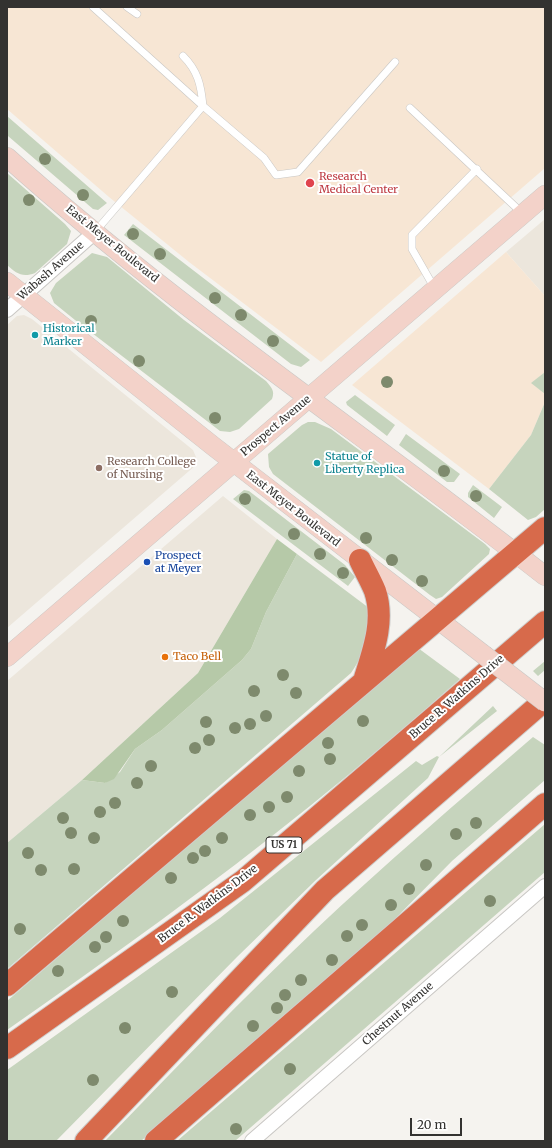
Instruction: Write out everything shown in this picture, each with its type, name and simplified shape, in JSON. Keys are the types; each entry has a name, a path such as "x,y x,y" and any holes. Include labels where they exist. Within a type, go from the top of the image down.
{"highway":[{"path":"7,985 144,870 437,618 545,528"},
{"path":"360,560 375,591 379,611 378,631 364,681"},
{"name":"Bruce R. Watkins Drive","path":"7,1048 243,881 545,622"},
{"path":"86,1141 325,890 545,701"},
{"path":"156,1141 545,804"}],"main road":[{"name":"East Meyer Boulevard","path":"7,157 95,232 308,399 545,576"},
{"name":"Prospect Avenue","path":"7,657 545,195"},
{"name":"East Meyer Boulevard","path":"7,282 233,462 545,701"}],"street":[{"name":"Wabash Avenue","path":"7,310 95,232"},
{"name":"Chestnut Avenue","path":"252,1141 545,886"}],"lane":[{"path":"93,7 203,106 264,158 276,175 298,172 395,62"},
{"path":"127,7 137,14"},
{"path":"95,232 203,106 201,87 197,74 193,66 183,56"},
{"path":"410,108 477,169 523,214"},
{"path":"435,289 412,249 412,235 477,169"}],"shaded area":[{"name":"Research Medical Center","path":"7,7 545,7 545,168 321,362 189,262 109,197 7,109"},
{"path":"545,219 545,296 506,252"},
{"path":"506,252 545,296 545,372 532,383 545,394 545,402 531,435 489,489 352,385"},
{"name":"Research College of Nursing","path":"24,315 32,319 193,450 196,457 196,465 7,628 7,325 17,316"},
{"path":"223,496 277,539 198,673 82,780 7,843 7,681"}],"green space":[{"path":"7,116 107,203 98,210 93,209 8,136"},
{"path":"7,173 71,231 67,244 35,273 23,275 7,265"},
{"path":"133,224 310,360 301,367 291,364 124,235"},
{"path":"92,253 107,257 184,320 266,381 272,390 272,399 239,429 230,432 220,431 54,303 50,293 56,283"},
{"path":"545,372 545,394 531,383"},
{"path":"355,395 395,425 387,436 347,405 346,402"},
{"path":"545,402 545,509 536,517 528,520 489,489 531,435"},
{"path":"308,422 315,422 331,429 485,544 490,549 489,554 442,597 436,599 430,595 273,474 269,467 268,454 302,425"},
{"path":"406,434 460,474 454,482 447,482 399,445"},
{"path":"473,485 502,507 494,518 468,497 468,493"},
{"path":"244,490 249,491 345,565 355,577 348,586 233,499"},
{"path":"277,539 297,554 266,612 251,649 242,660 162,730 135,749 114,779 105,783 82,780 198,673"},
{"path":"297,554 369,608 369,633 360,659 351,673 7,969 7,843 82,780 105,783 120,772 135,749 162,730 242,660 251,649 266,612"},
{"path":"418,648 460,679 329,791 236,864 160,921 7,1030 7,1001"},
{"path":"545,661 545,670 538,676 533,671"},
{"path":"493,706 497,711 439,757"},
{"path":"533,737 545,745 545,780 452,861 381,933 141,1141 105,1141 182,1061 314,931 395,857"},
{"path":"437,756 439,757 428,778 316,880 237,957 56,1141 7,1141 7,1070 220,918 416,761 422,765"},
{"path":"545,824 545,872 235,1141 177,1141"}],"place":[{"name":"Research Medical Center","path":"310,183"},
{"name":"Historical Marker","path":"35,335"},
{"name":"Statue of Liberty Replica","path":"317,463"},
{"name":"Research College of Nursing","path":"99,468"},
{"name":"Prospect at Meyer","path":"147,562"},
{"name":"Taco Bell","path":"165,657"}]}
